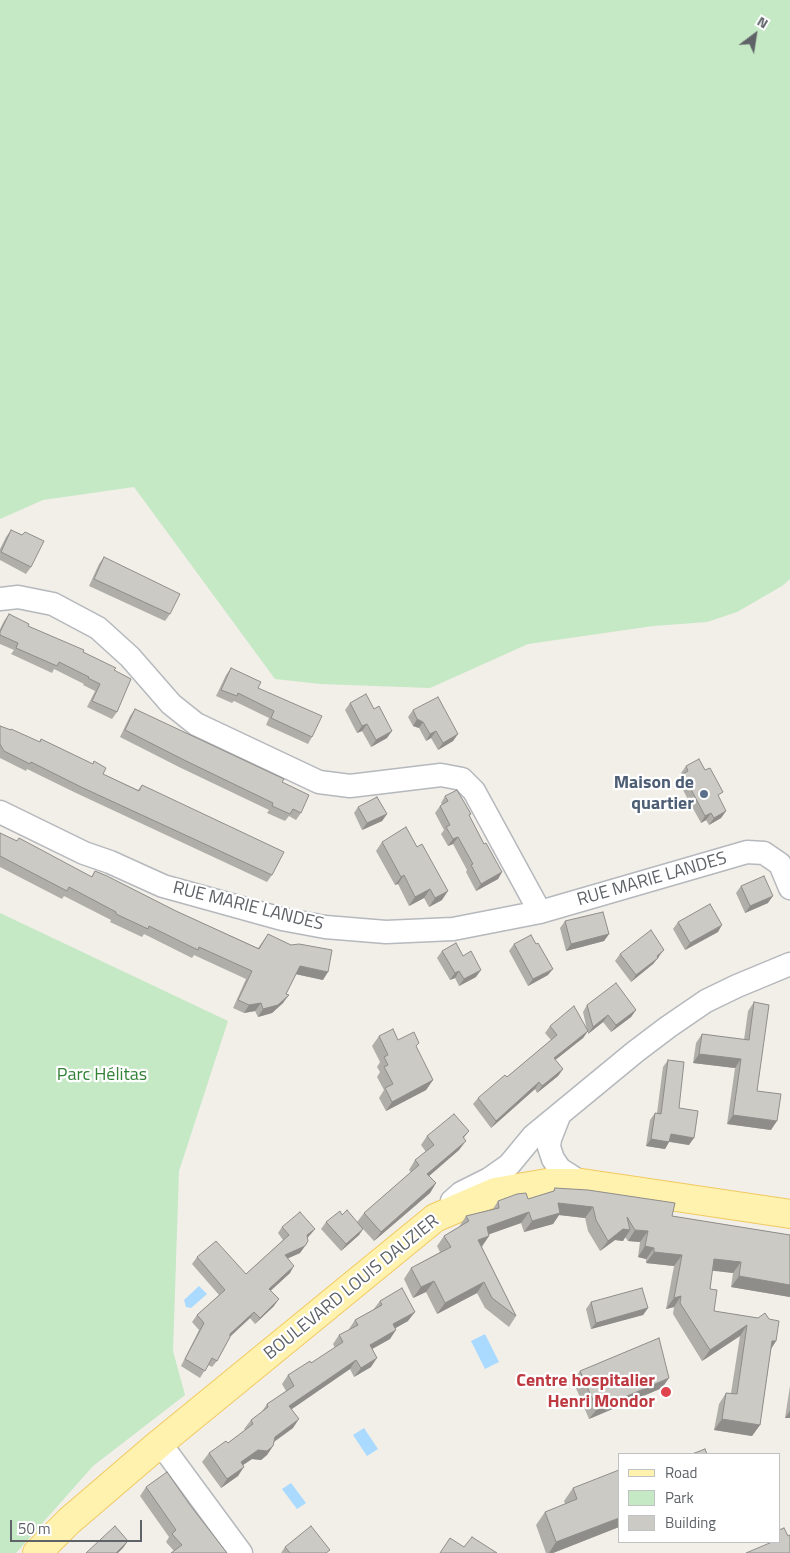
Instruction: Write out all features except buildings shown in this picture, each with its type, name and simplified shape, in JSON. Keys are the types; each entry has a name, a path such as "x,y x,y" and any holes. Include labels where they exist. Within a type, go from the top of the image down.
{"main road":[{"name":"BOULEVARD LOUIS DAUZIER","path":"38,1553 68,1521 160,1443 435,1218 495,1192 547,1183 582,1183 790,1214"}],"street":[{"path":"0,599 18,597 53,604 98,628 130,658 171,704 196,724 319,782 350,786 440,775 462,779 474,792 540,912"},
{"name":"RUE MARIE LANDES","path":"0,812 84,853 110,862 163,886 282,919 325,927 386,932 453,929 540,912 747,852 764,853 780,864 790,888"},
{"path":"435,1218 461,1193 489,1179 509,1165 533,1136 635,1052 706,1001 788,966"},
{"path":"559,1116 549,1146 553,1160 560,1169 582,1183"},
{"path":"160,1443 240,1553"}],"green space":[{"path":"0,0 790,0 790,579 782,586 737,612 707,622 653,626 528,644 430,688 321,684 275,679 134,487 43,500 0,519"},
{"name":"Parc Hélitas","path":"0,913 228,1021 179,1171 173,1351 185,1395 93,1466 16,1553 0,1553"}],"water":[{"path":"199,1286 207,1294 191,1308 186,1307 184,1300"},
{"path":"485,1334 499,1362 485,1369 471,1341"},
{"path":"364,1428 378,1449 367,1456 353,1435"},
{"path":"291,1483 306,1503 297,1509 282,1489"}],"place":[{"name":"Maison de quartier","path":"704,794"},
{"name":"Centre hospitalier Henri Mondor","path":"666,1392"}]}
